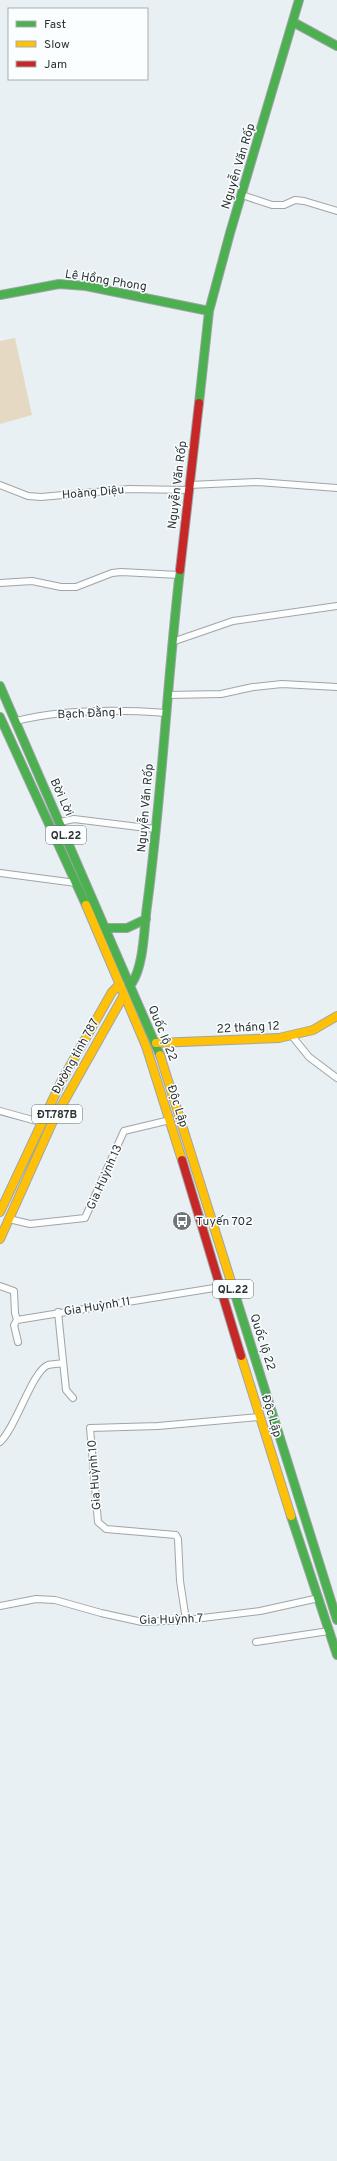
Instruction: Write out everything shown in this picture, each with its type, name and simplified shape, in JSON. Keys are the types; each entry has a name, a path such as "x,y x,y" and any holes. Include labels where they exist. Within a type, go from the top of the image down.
{"main road":[{"name":"Nguyễn Văn Rốp","path":"132,984 136,977 146,919 188,487 209,311 299,0"},
{"path":"293,22 337,46"},
{"name":"Lê Hồng Phong","path":"0,295 60,284 86,286 209,311"},
{"name":"Bời Lời","path":"0,686 132,984"},
{"name":"Bời Lời","path":"0,717 124,994"},
{"path":"107,928 123,930 135,927 146,919"},
{"path":"120,984 132,984"},
{"name":"Đường tỉnh 787","path":"0,1212 40,1122 112,992 120,984"},
{"name":"Đường tỉnh 787","path":"0,1239 62,1103 124,994 132,984"},
{"name":"Quốc lộ 22","path":"132,984 142,1012 156,1043 329,1596"},
{"name":"Quốc lộ 22","path":"124,994 146,1046"},
{"name":"22 tháng 12","path":"146,1046 156,1043 292,1036 313,1030 337,1016"},
{"name":"Độc Lập","path":"146,1046 170,1120 259,1417 337,1655"},
{"path":"319,1598 329,1596"},
{"name":"QL.22","path":"329,1596 337,1620"}],"street":[{"path":"242,195 272,205 284,204 295,200 304,201 337,211"},
{"name":"Hoàng Diệu","path":"0,485 28,496 41,497 129,488 188,487 258,482 337,488"},
{"path":"0,583 32,581 61,587 76,587 121,572 179,575"},
{"path":"172,642 233,621 337,606"},
{"path":"168,695 221,694 253,687 282,684 337,687"},
{"name":"Bạch Đằng 1","path":"16,721 42,714 84,712 166,713"},
{"path":"60,822 74,819 155,829"},
{"path":"0,873 76,884"},
{"path":"292,1036 309,1057 337,1078"},
{"path":"0,1111 40,1122"},
{"name":"Gia Huỳnh 13","path":"9,1219 30,1224 85,1218 124,1131 170,1120"},
{"path":"0,1286 14,1291 14,1313 17,1320 14,1325 18,1342"},
{"name":"Gia Huỳnh 11","path":"17,1320 58,1312 220,1287"},
{"path":"58,1312 66,1390 73,1398"},
{"path":"0,1442 8,1434 28,1393 43,1369 47,1366 63,1363"},
{"name":"Gia Huỳnh 10","path":"186,1620 179,1577 178,1539 176,1535 106,1529 98,1522 90,1428 158,1426 259,1417"},
{"name":"Gia Huỳnh 7","path":"0,1606 36,1599 55,1600 101,1613 142,1622 186,1620 260,1610 319,1598"},
{"path":"256,1642 329,1631"}],"shaded area":[{"path":"15,338 32,415 0,424 0,341"}],"traffic: fast":[{"path":"199,403 209,311 230,233 299,0"},
{"path":"293,22 337,46"},
{"path":"0,295 59,284 86,286 209,311"},
{"path":"132,983 139,966 143,946 157,822 171,654 180,570"},
{"path":"0,686 160,1055"},
{"path":"0,717 86,905"},
{"path":"107,928 127,928 146,919"},
{"path":"234,1291 337,1620"},
{"path":"291,1516 337,1655"}],"traffic: slow":[{"path":"86,905 146,1046 182,1160"},
{"path":"0,1212 62,1080 112,992 120,984"},
{"path":"0,1239 53,1121 124,995"},
{"path":"156,1043 279,1038 313,1030 337,1016"},
{"path":"160,1055 234,1291"},
{"path":"241,1356 291,1516"}],"traffic: jam":[{"path":"180,570 199,403"},
{"path":"182,1160 241,1356"}],"place":[{"name":"Tuyến 702","path":"182,1221"}]}
